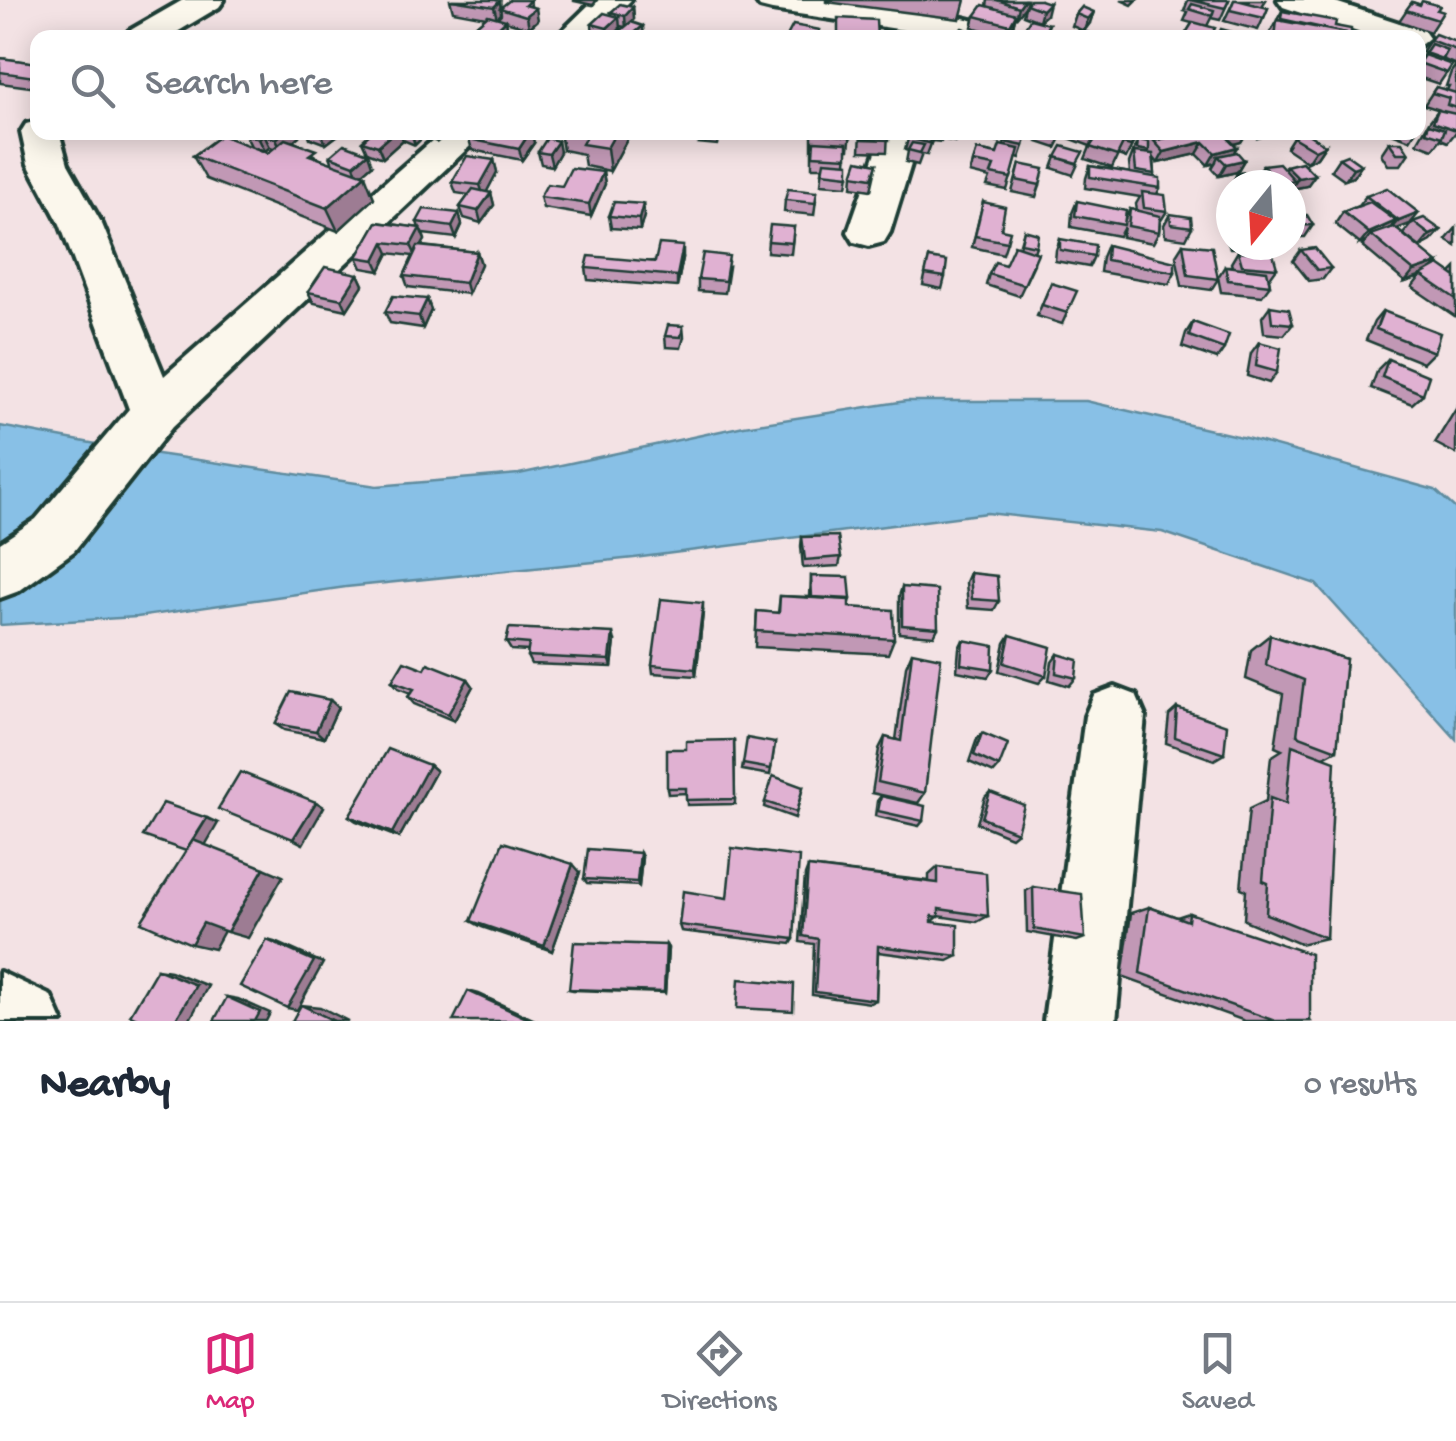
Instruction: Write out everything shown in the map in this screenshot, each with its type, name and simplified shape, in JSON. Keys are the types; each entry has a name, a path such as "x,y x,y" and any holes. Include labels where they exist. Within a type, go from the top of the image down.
{"street":[{"path":"155,30 207,0"},
{"path":"581,30 614,0"},
{"path":"772,0 965,22"},
{"path":"1295,0 1389,30"},
{"path":"42,140 48,164 80,224 156,413"},
{"path":"0,574 55,535 156,413 457,140"},
{"path":"868,232 899,140"},
{"path":"1080,1021 1115,716"},
{"path":"0,1007 26,1021"}],"water":[{"path":"906,401 1086,401 1250,439 1435,490 1456,509 1456,739 1316,584 1162,532 987,513 634,558 346,587 137,617 0,625 0,426 123,449 377,486 519,474 744,426"}],"building":[{"path":"452,0 495,0 500,1 494,7"},
{"path":"510,0 530,0 525,5 536,8 526,16 500,8"},
{"path":"997,0 1024,0 1019,7"},
{"path":"1030,0 1049,3 1042,10 1026,4"},
{"path":"1191,0 1229,0 1225,8"},
{"path":"1234,0 1268,8 1264,18 1230,10"},
{"path":"1422,1 1440,6 1437,10 1443,12 1438,20 1406,10 1412,2 1420,5"},
{"path":"620,4 633,7 625,16 611,12"},
{"path":"1192,4 1214,10 1212,16 1189,9"},
{"path":"983,5 1016,14 1010,25 975,16"},
{"path":"1082,7 1094,12 1088,19 1076,14"},
{"path":"1282,11 1336,21 1335,26 1351,30 1332,30 1281,19"},
{"path":"604,13 619,17 607,28 592,24"},
{"path":"488,15 506,20 495,30 470,30"},
{"path":"838,18 876,20 877,30 838,30"},
{"path":"1030,19 1049,24 1045,30 1024,29"},
{"path":"1277,20 1330,30 1276,30"},
{"path":"631,22 643,26 638,30 621,30"},
{"path":"1193,22 1215,28 1214,30 1188,30"},
{"path":"793,25 820,30 790,30"},
{"path":"1435,34 1456,42 1456,50 1430,40"},
{"path":"1431,44 1447,50 1442,59 1426,52"},
{"path":"1426,56 1452,65 1447,73 1426,66"},
{"path":"0,58 30,62 30,76 0,72"},
{"path":"1436,87 1456,93 1456,108 1447,105 1449,98 1432,93"},
{"path":"1438,110 1456,114 1456,130 1433,122"},
{"path":"1429,124 1445,129 1442,137 1426,132"},
{"path":"214,140 234,140 268,153 288,140 316,150 309,155 365,175 327,208 193,156"},
{"path":"363,140 385,140 378,146"},
{"path":"474,140 525,140 519,149"},
{"path":"546,140 558,141 549,154 538,152"},
{"path":"584,140 612,140 607,148 582,144"},
{"path":"1006,140 1026,140 1024,146"},
{"path":"1095,140 1134,140 1131,146 1123,144 1117,156 1090,147"},
{"path":"1138,140 1149,142 1149,151 1137,149"},
{"path":"1230,140 1237,147 1215,153 1204,142 1164,152 1154,141"},
{"path":"1298,140 1317,140 1325,145 1315,150"},
{"path":"814,141 847,143 847,157 813,155"},
{"path":"1389,142 1402,142 1409,153 1397,153"},
{"path":"912,143 924,145 920,153 908,150"},
{"path":"344,144 368,153 354,165 330,156"},
{"path":"1000,145 1019,149 1011,178 991,174 994,166 973,162 977,150 997,154"},
{"path":"1062,146 1083,152 1077,163 1056,157"},
{"path":"1134,152 1153,154 1155,174 1136,171"},
{"path":"1237,152 1244,160 1226,164 1218,156"},
{"path":"1347,155 1361,165 1353,168 1339,158"},
{"path":"467,156 494,160 480,185 452,182"},
{"path":"858,160 877,164 872,178 853,175"},
{"path":"824,161 849,163 849,175 822,172"},
{"path":"1302,162 1315,175 1306,177 1306,170 1290,170 1286,166"},
{"path":"1279,163 1285,170 1267,170 1263,165"},
{"path":"1020,164 1044,169 1040,185 1016,180"},
{"path":"1090,166 1160,178 1160,188 1090,177"},
{"path":"571,168 603,172 589,204 540,197 547,184 562,186"},
{"path":"1387,188 1419,213 1399,221 1366,196"},
{"path":"473,189 491,193 478,211 460,207"},
{"path":"788,189 817,192 815,203 785,200"},
{"path":"1142,192 1165,195 1167,211 1144,208"},
{"path":"1077,201 1126,211 1124,225 1075,216"},
{"path":"614,202 643,204 639,219 609,216"},
{"path":"983,202 1005,207 1001,229 1010,231 1007,242 975,236"},
{"path":"1370,202 1396,221 1369,233 1343,212"},
{"path":"424,209 459,213 452,227 417,222"},
{"path":"1130,209 1160,216 1159,232 1128,226"},
{"path":"1170,214 1191,217 1192,227 1171,224"},
{"path":"1424,218 1441,230 1430,235 1413,222"},
{"path":"377,222 420,228 411,245 384,242 375,260 357,257"},
{"path":"770,225 794,227 792,243 768,241"},
{"path":"1394,227 1438,263 1414,271 1371,235"},
{"path":"1024,230 1038,234 1036,246 1021,243"},
{"path":"1060,239 1095,245 1094,256 1060,250"},
{"path":"659,244 683,246 677,276 586,268 589,256 655,262"},
{"path":"1183,244 1212,247 1218,279 1188,275"},
{"path":"1014,245 1038,253 1024,285 989,274 995,262 1005,265"},
{"path":"1107,245 1175,262 1175,272 1106,260"},
{"path":"418,246 477,252 465,283 404,276"},
{"path":"1315,248 1331,268 1317,270 1306,256 1306,249"},
{"path":"703,253 729,256 725,281 698,279"},
{"path":"929,258 947,261 945,277 925,274"},
{"path":"1241,260 1275,260 1277,268 1242,265"},
{"path":"1439,265 1456,277 1456,299 1421,275"},
{"path":"1225,266 1267,271 1270,285 1228,280"},
{"path":"325,267 358,274 342,299 308,292"},
{"path":"1051,283 1077,291 1067,313 1042,305"},
{"path":"393,296 427,299 419,316 385,312"},
{"path":"1270,306 1289,309 1293,324 1272,322"},
{"path":"1383,311 1440,333 1434,352 1376,329"},
{"path":"1193,322 1229,335 1224,349 1189,336"},
{"path":"668,325 683,326 681,337 665,336"},
{"path":"1259,342 1281,348 1277,372 1256,366"},
{"path":"1388,359 1429,376 1423,394 1382,377"},
{"path":"838,536 841,557 805,560 802,537"},
{"path":"970,573 997,576 999,601 972,599"},
{"path":"811,576 849,577 851,599 812,597"},
{"path":"902,587 937,590 938,628 902,625"},
{"path":"780,596 849,600 849,607 893,610 894,639 756,631 757,611 779,613"},
{"path":"661,599 703,603 695,669 652,665"},
{"path":"509,628 613,633 610,660 527,656 529,644 506,642"},
{"path":"1010,635 1051,647 1046,676 1004,663"},
{"path":"1270,635 1346,659 1337,750 1297,735 1304,680 1266,665"},
{"path":"963,640 994,646 993,669 961,664"},
{"path":"912,652 941,658 925,793 878,782 885,737 901,741"},
{"path":"1058,654 1078,660 1076,678 1056,673"},
{"path":"404,661 425,669 428,663 468,679 448,714 408,697 414,689 392,681"},
{"path":"291,692 330,700 316,731 275,724"},
{"path":"1177,708 1227,725 1224,754 1175,737"},
{"path":"982,733 1008,744 999,767 974,755"},
{"path":"747,738 775,743 771,769 743,764"},
{"path":"734,740 735,799 686,800 686,788 667,788 667,749 686,749 686,741"},
{"path":"1292,745 1335,761 1326,938 1266,914 1268,883 1263,881 1270,798 1286,804"},
{"path":"388,749 429,765 392,833 349,816"},
{"path":"240,772 316,802 293,839 218,809"},
{"path":"773,776 803,787 796,812 765,802"},
{"path":"990,792 1024,805 1017,832 982,818"},
{"path":"881,796 925,806 923,821 878,811"},
{"path":"163,803 207,818 186,851 143,836"},
{"path":"193,840 264,868 227,932 203,923 191,944 141,922"},
{"path":"503,842 573,864 544,946 471,921"},
{"path":"732,848 799,857 794,939 679,925 683,891 727,898"},
{"path":"588,849 640,853 637,882 584,879"},
{"path":"808,867 938,883 938,867 986,873 988,916 939,909 939,917 932,916 932,922 958,925 958,956 878,946 876,1000 815,992 818,939 803,936"},
{"path":"1033,887 1082,894 1085,938 1034,929"},
{"path":"1149,907 1188,921 1189,913 1310,954 1310,1021 1275,1021 1140,973"},
{"path":"267,940 314,961 287,1008 240,986"},
{"path":"574,942 666,945 664,992 569,989"},
{"path":"157,969 196,985 175,1021 144,1021 130,1015"},
{"path":"739,979 794,984 793,1011 737,1008"},
{"path":"468,991 533,1021 453,1021"},
{"path":"227,997 260,1012 255,1021 214,1021"},
{"path":"301,1005 334,1021 292,1021"}]}
